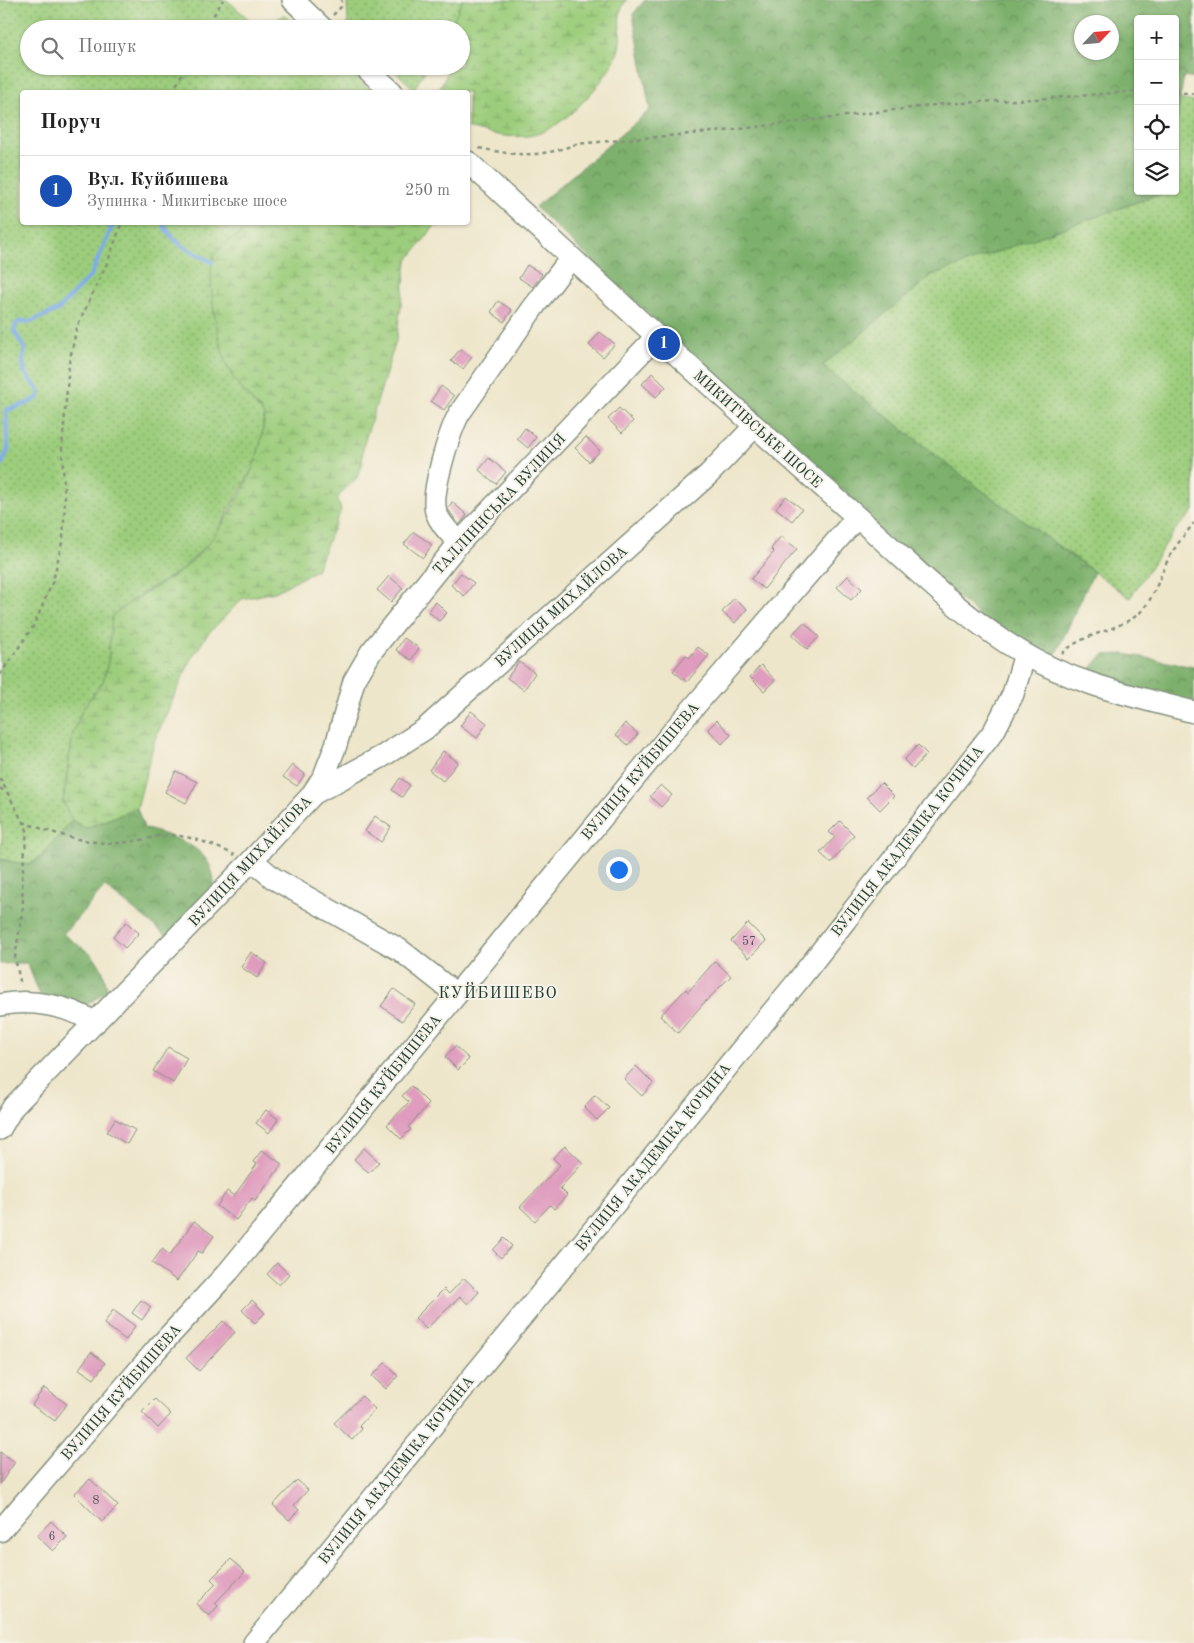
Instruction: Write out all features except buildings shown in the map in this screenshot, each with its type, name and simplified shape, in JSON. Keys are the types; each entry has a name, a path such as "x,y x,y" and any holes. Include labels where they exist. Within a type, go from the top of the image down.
{"street":[{"path":"293,0 314,20"},
{"path":"374,75 390,90"},
{"name":"МИКИТІВСЬКЕ ШОСЕ","path":"471,154 572,258 754,427 970,616 1025,654 1051,667 1092,683 1194,712"},
{"path":"459,543 440,522 435,510 436,492 452,428 532,308 572,258"},
{"name":"ТАЛЛІННСЬКА ВУЛИЦЯ","path":"313,794 324,776 336,745 354,680 361,667 459,543 656,336"},
{"name":"ВУЛИЦЯ МИХАЙЛОВА","path":"1,1123 13,1107 251,861 313,794 383,756 425,729 709,474 754,427"},
{"name":"ВУЛИЦЯ КУЙБИШЕВА","path":"0,1531 157,1349 229,1271 669,736 857,517"},
{"name":"ВУЛИЦЯ АКАДЕМІКА КОЧИНА","path":"254,1643 790,989 988,738 1006,710 1025,654"},
{"path":"251,861 273,878 400,950 456,994"},
{"path":"0,1005 30,1003 77,1013 95,1023"}],"path":[{"path":"211,20 223,0"},
{"path":"174,90 182,75"},
{"path":"471,154 535,155 553,153 576,144 724,130 943,104 1134,91"},
{"path":"1179,92 1194,94"},
{"path":"0,675 34,625 53,581 63,538 65,501 62,449 69,363 77,327 108,261 121,225"},
{"path":"1051,667 1064,652 1082,641 1120,625 1138,614 1155,588 1172,552 1194,523"},
{"path":"0,778 27,830 22,879 23,906 15,958 22,988 30,1003"},
{"path":"0,788 9,795"},
{"path":"23,822 84,840 109,843 137,841 162,836 184,836 216,846 251,861"}],"green space":[{"path":"0,0 227,0 250,20 20,20 20,75 353,75 369,89 20,90 20,225 256,225 220,248 212,261 211,274 217,326 227,366 239,386 264,415 261,446 254,466 214,538 180,571 130,601 108,662 103,682 83,708 73,734 63,802 72,820 40,858 29,865 0,859 2,835 0,822"},
{"path":"347,0 463,0 453,20 348,20"},
{"path":"463,0 627,0 623,5 620,17 619,48 608,72 575,110 551,128 531,135 513,137 470,128 470,90 439,90 446,75 470,75 470,20 453,20"},
{"path":"645,0 1194,0 1194,78 1184,76 1179,104 1179,15 1134,15 1134,195 1157,195 932,275 822,366 965,478 1094,572 1053,660 991,626 859,513 535,207 650,110 633,14"},
{"path":"284,15 290,20 275,20"},
{"path":"399,75 423,75 414,89"},
{"path":"1180,99 1194,102 1194,511 1175,530 1130,598 965,478 822,366 932,275 1153,195 1179,195"},
{"path":"257,225 435,225 407,261 396,341 363,447 362,466 356,479 341,493 337,500 341,510 316,570 275,592 242,599 208,634 191,659 155,739 137,808 85,828 72,820 63,802 73,734 83,708 103,682 108,662 112,616 179,572 194,559 224,522 237,501 257,456 264,415 239,386 227,366 220,342 212,290 212,261 216,253 220,248"},
{"path":"1125,654 1194,667 1194,706 1118,685 1089,670 1103,655"},
{"path":"137,808 144,828 180,840 200,853 208,862 213,873 214,887 168,937 105,887 63,934 87,951 98,962 107,990 90,1002 76,1006 41,997 27,963 0,964 0,859 29,865 40,858 72,820 86,828"}],"waterway":[{"path":"0,468 8,450 6,410 26,404 39,397 39,390 27,376 23,367 25,349 14,331 16,324 21,321 30,322 58,310 91,275 111,225"},
{"path":"164,225 177,241 212,262"}],"place":[{"name":"Вул. Куйбишева","path":"664,344"}],"district":[{"name":"КУЙБИШЕВО","path":"498,992"}]}
